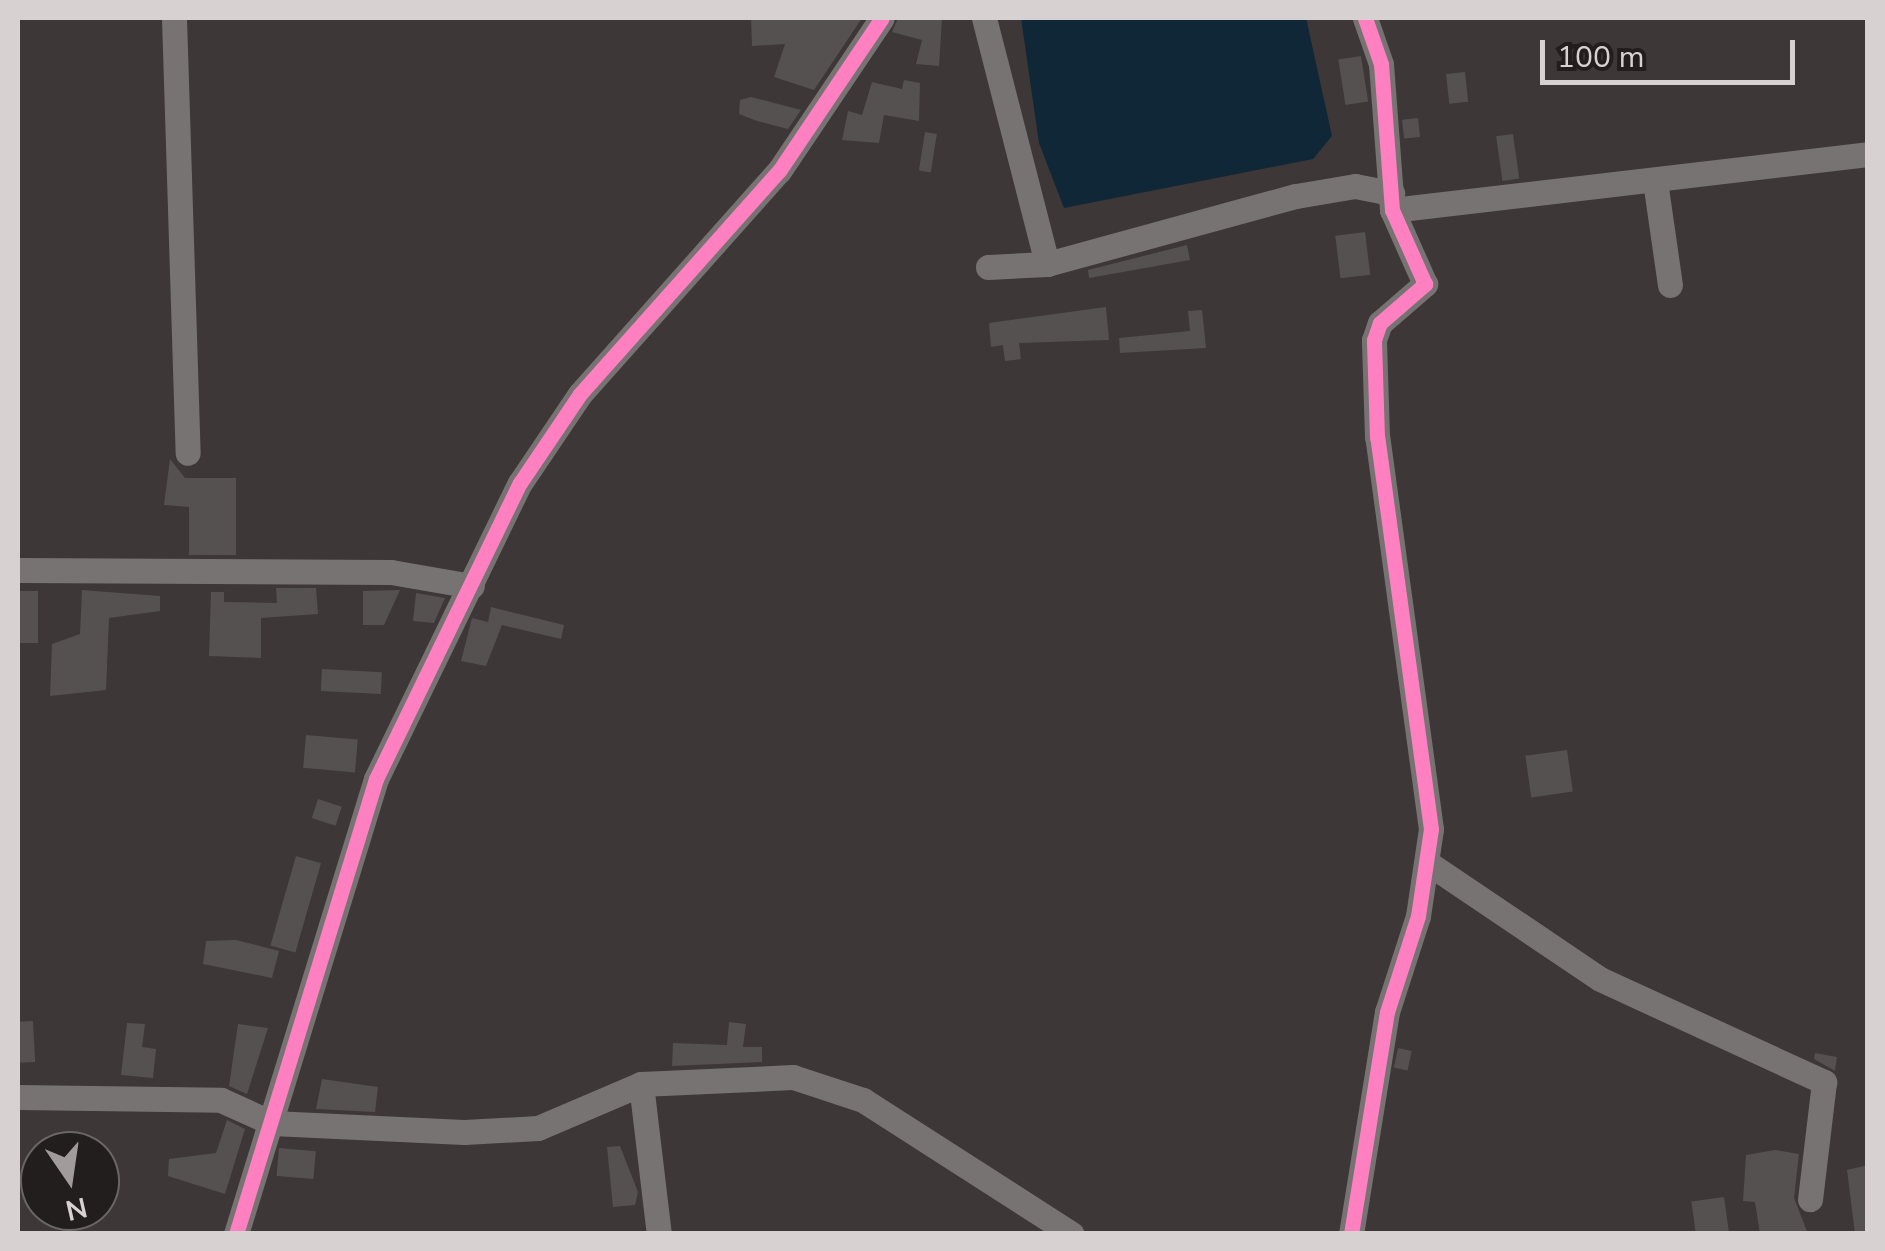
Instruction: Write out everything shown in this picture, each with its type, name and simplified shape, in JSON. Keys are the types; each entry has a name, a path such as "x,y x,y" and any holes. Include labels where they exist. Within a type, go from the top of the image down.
{"street":[{"path":"174,18 188,453"},
{"path":"236,1234 376,779 552,430 779,171 882,18"},
{"path":"984,18 1047,264"},
{"path":"1351,1234 1387,1012 1428,864 1430,778 1382,479 1374,355 1380,322 1425,284 1392,202 1382,64 1365,18"},
{"path":"988,267 1047,264 1296,196 1355,186 1392,202 1655,181 1868,154"},
{"path":"1655,181 1670,285"},
{"path":"18,570 391,572 472,586"},
{"path":"1428,864 1600,979 1824,1082 1810,1199"},
{"path":"18,1097 221,1100 272,1123 538,1128 640,1084 813,1082 895,1119 1072,1234"},
{"path":"640,1084 659,1234"}],"water":[{"path":"1021,18 1306,18 1332,136 1313,159 1064,208 1039,143"}],"building":[{"path":"751,18 862,18 814,90 774,77 785,44 752,46"},
{"path":"898,18 942,18 939,66 916,64 922,40 892,32"},
{"path":"1361,56 1368,101 1345,105 1338,60"},
{"path":"1465,72 1468,102 1449,104 1446,74"},
{"path":"904,80 920,83 919,121 884,115 879,143 842,140 848,111 862,115 872,82 902,89"},
{"path":"751,97 801,110 788,129 757,121 739,114 740,100"},
{"path":"1418,118 1420,137 1404,139 1402,120"},
{"path":"925,132 937,134 931,172 919,171"},
{"path":"1513,134 1519,179 1502,181 1496,136"},
{"path":"1365,232 1370,275 1340,278 1335,236"},
{"path":"1187,245 1190,260 1089,278 1088,270"},
{"path":"1106,307 1109,340 1019,343 1021,359 1005,361 1003,345 991,347 989,323"},
{"path":"1202,310 1206,348 1120,353 1119,338 1190,331 1188,311"},
{"path":"170,459 185,478 236,478 236,555 189,555 189,507 164,505"},
{"path":"276,588 316,588 318,614 261,618 261,658 209,656 211,592 224,592 224,602 277,603"},
{"path":"82,590 160,596 160,611 109,618 106,690 50,696 52,644 80,634"},
{"path":"400,590 384,625 363,625 363,591"},
{"path":"18,591 38,591 38,643 18,643"},
{"path":"416,593 445,598 434,623 413,621"},
{"path":"491,607 564,625 561,639 502,625 486,666 461,661 472,618 488,622"},
{"path":"322,669 382,672 381,694 321,691"},
{"path":"306,735 358,740 355,772 303,768"},
{"path":"1567,750 1573,792 1531,797 1525,756"},
{"path":"318,799 342,807 336,826 312,818"},
{"path":"296,856 321,863 295,953 270,945"},
{"path":"236,940 279,951 272,978 203,964 206,941"},
{"path":"33,1021 35,1062 20,1063 18,1022"},
{"path":"729,1022 746,1024 743,1047 762,1047 762,1062 672,1066 673,1043 727,1045"},
{"path":"127,1023 145,1024 142,1047 156,1049 153,1078 121,1075"},
{"path":"238,1024 268,1028 247,1094 229,1086"},
{"path":"1398,1048 1412,1051 1408,1070 1394,1068"},
{"path":"1815,1053 1837,1057 1835,1071 1814,1059"},
{"path":"322,1079 378,1087 375,1112 316,1109"},
{"path":"227,1120 245,1129 225,1194 168,1176 169,1159 216,1153"},
{"path":"620,1146 638,1192 635,1205 613,1207 607,1147"},
{"path":"279,1148 316,1151 313,1179 277,1176"},
{"path":"1775,1150 1799,1154 1794,1198 1808,1234 1760,1234 1755,1202 1743,1201 1746,1155"},
{"path":"1868,1165 1868,1234 1855,1234 1847,1170"},
{"path":"1724,1197 1729,1234 1696,1234 1691,1202"}],"cycle path":[{"path":"236,1234 376,779 520,483 580,394 779,171 882,18"},
{"path":"1351,1234 1387,1012 1418,916 1431,829 1377,437 1374,340 1380,323 1425,284 1392,210 1381,64 1365,18"}]}
